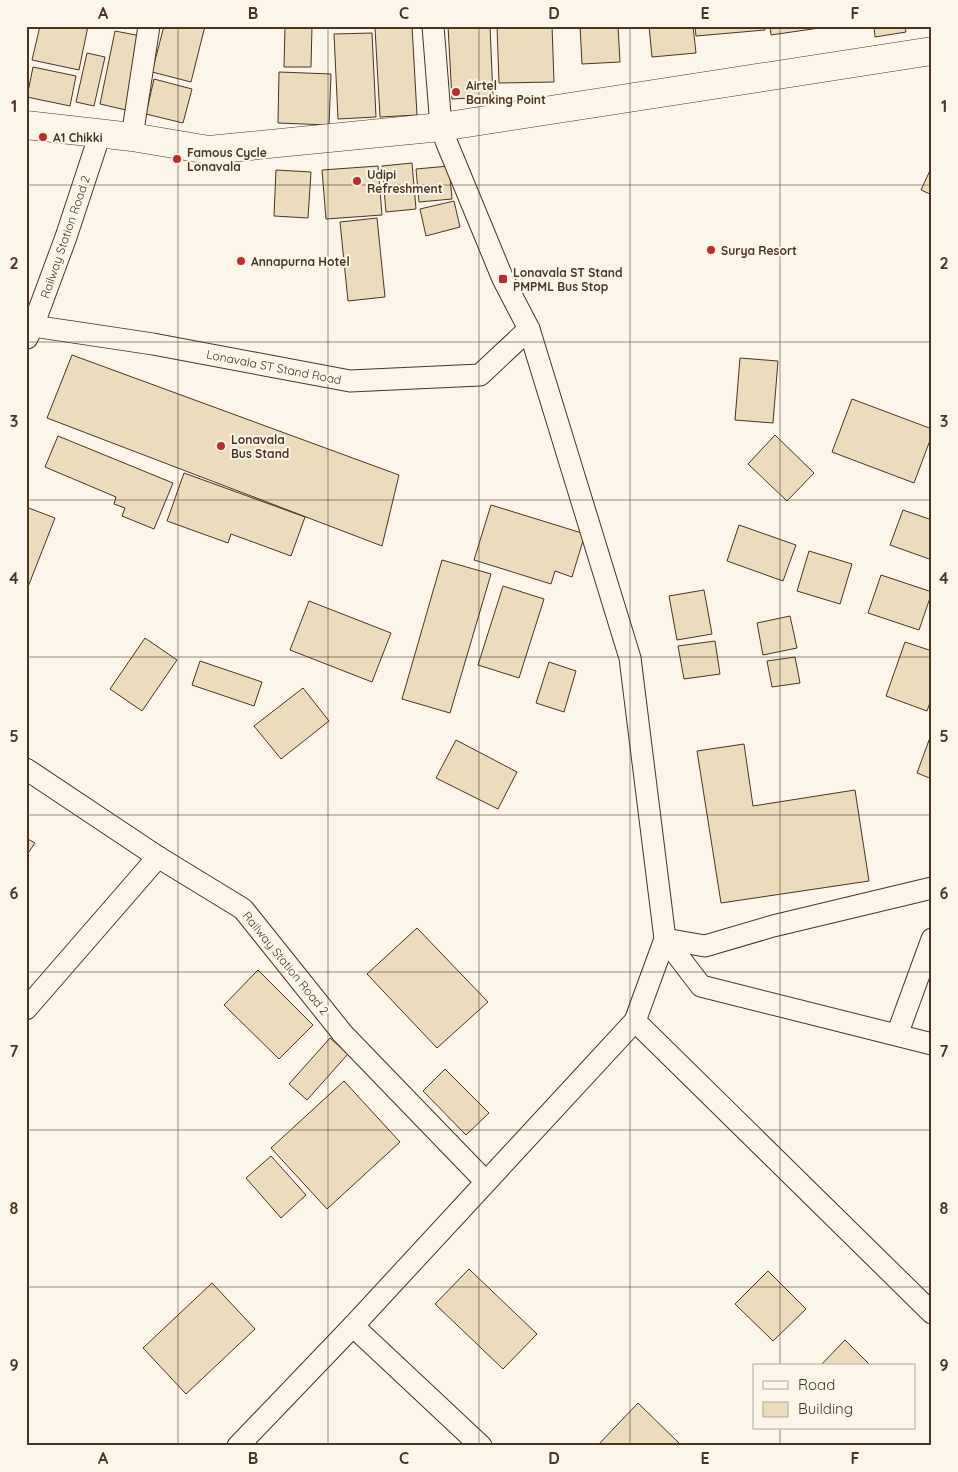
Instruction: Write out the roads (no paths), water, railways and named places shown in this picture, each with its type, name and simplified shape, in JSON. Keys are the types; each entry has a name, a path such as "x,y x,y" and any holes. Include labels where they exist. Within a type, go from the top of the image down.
{"highway":[{"path":"26,125 98,142 208,162 329,154 932,51"},
{"path":"26,144 98,142 132,137 209,150 591,123 766,96 932,67"}],"street":[{"path":"132,137 149,26"},
{"path":"238,1446 353,1326 635,1021 665,939 630,658 529,329 503,279 443,134 433,26"},
{"name":"Railway Station Road 2","path":"30,333 98,142"},
{"name":"Lonavala ST Stand Road","path":"30,333 154,344 350,381 480,375 529,329"},
{"name":"Railway Station Road 2","path":"26,769 158,857 243,909 343,1034 486,1182"},
{"path":"26,1009 158,857"},
{"path":"665,939 705,946 773,926 932,888"},
{"path":"665,939 701,986 932,1044"},
{"path":"897,1035 932,939"},
{"path":"635,1021 932,1312"},
{"path":"353,1326 481,1446"}],"place":[{"name":"Airtel Banking Point","path":"456,92"},
{"name":"A1 Chikki","path":"43,137"},
{"name":"Famous Cycle Lonavala","path":"177,159"},
{"name":"Udipi Refreshment","path":"357,181"},
{"name":"Surya Resort","path":"711,250"},
{"name":"Annapurna Hotel","path":"241,261"},
{"name":"Lonavala ST Stand PMPML Bus Stop","path":"503,279"},
{"name":"Lonavala Bus Stand","path":"221,446"}]}
